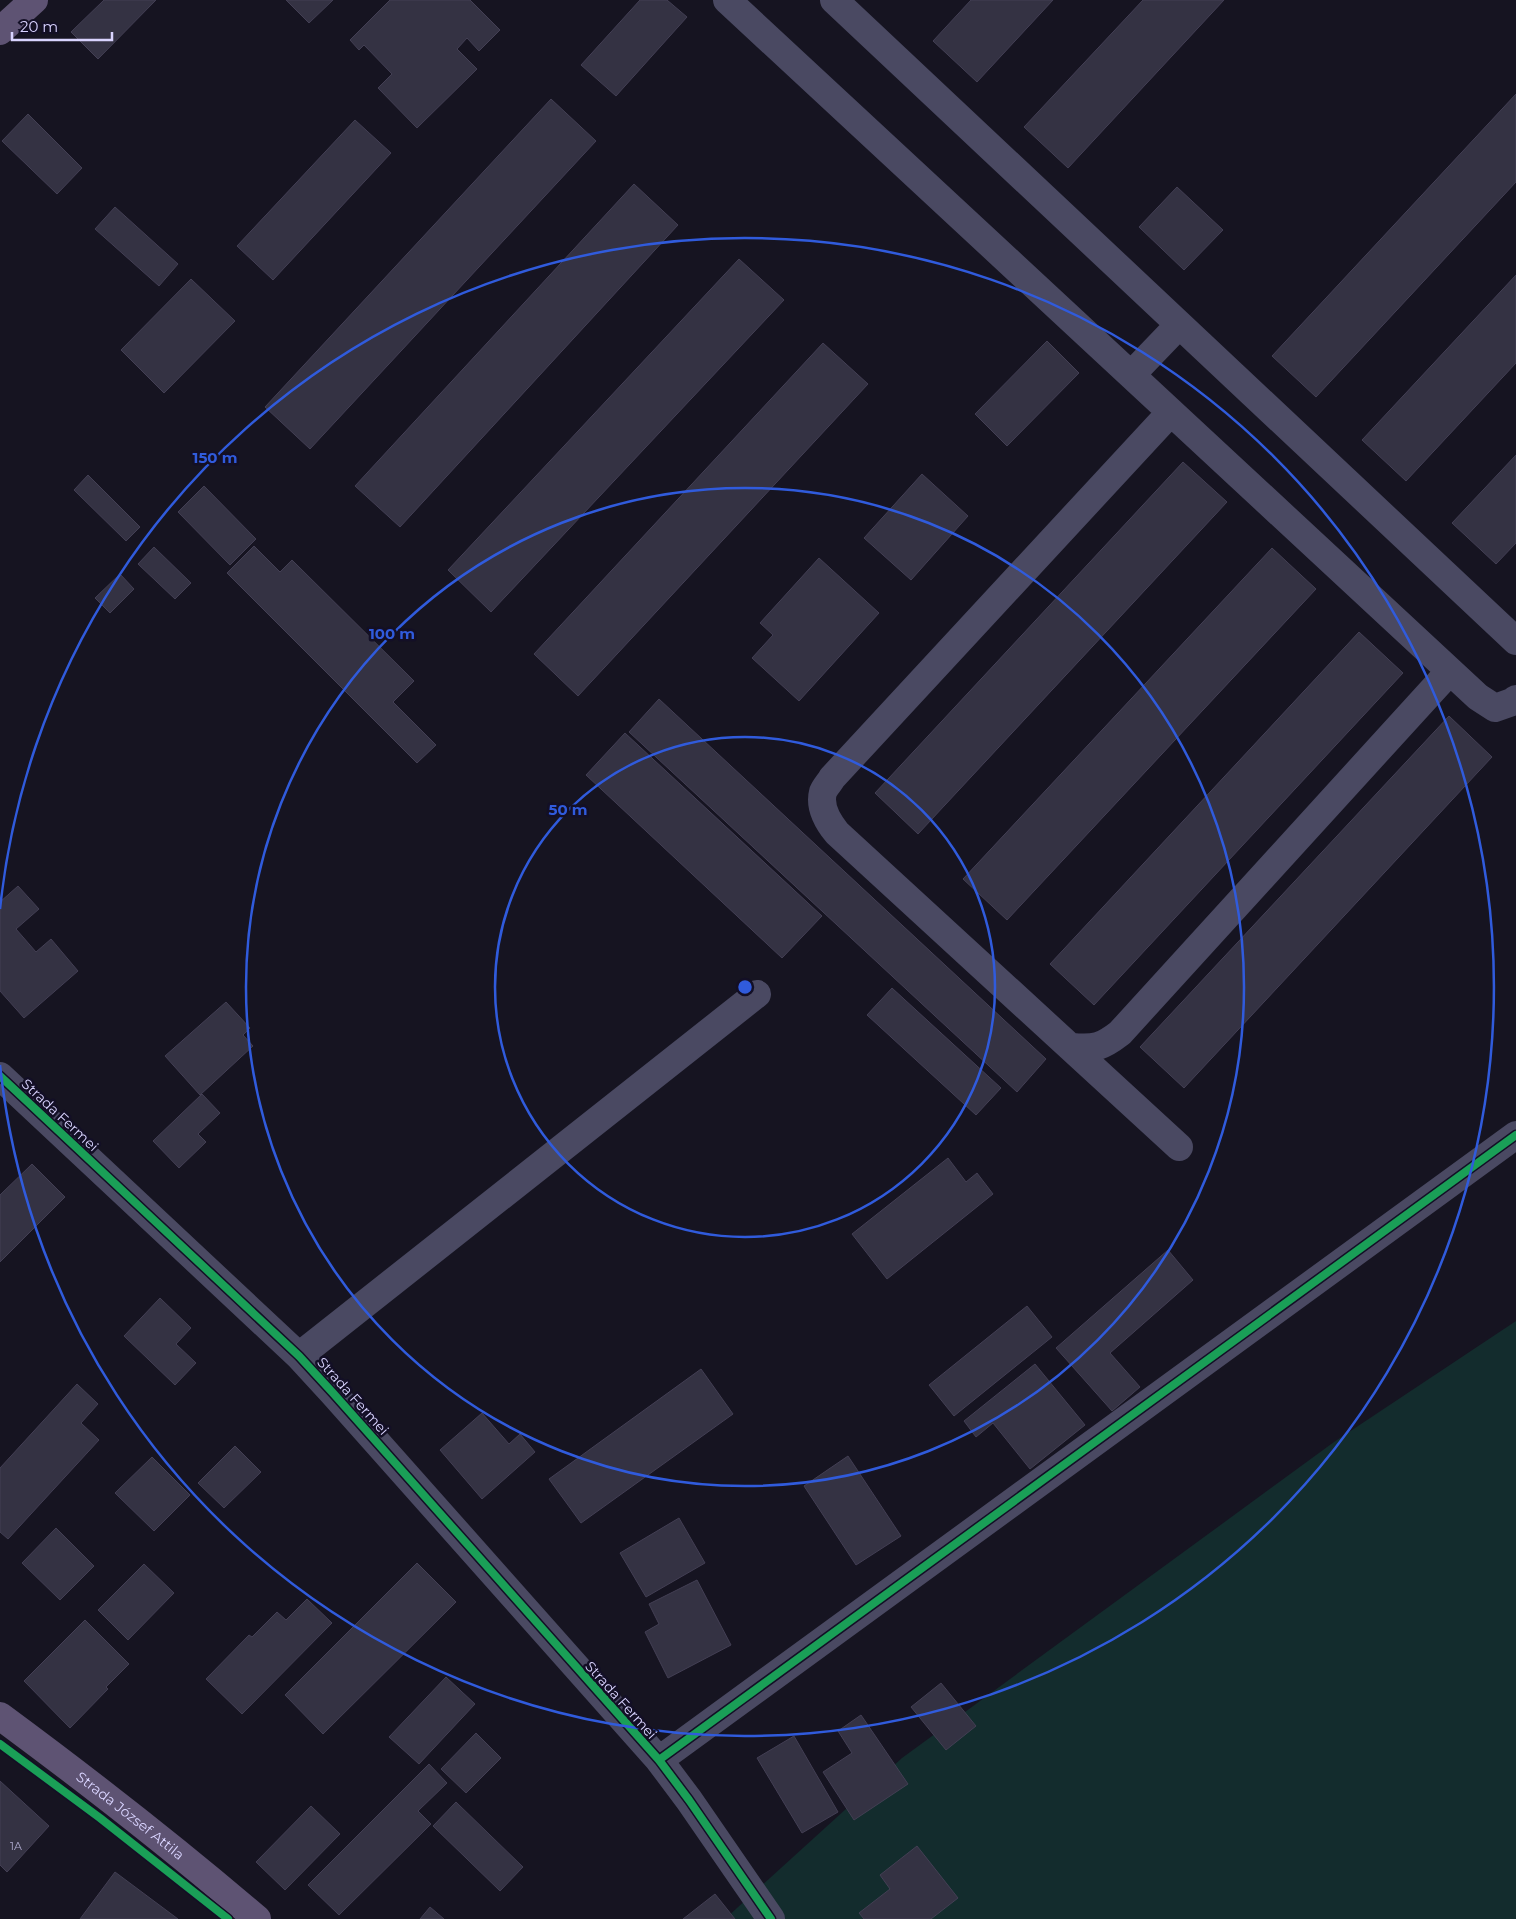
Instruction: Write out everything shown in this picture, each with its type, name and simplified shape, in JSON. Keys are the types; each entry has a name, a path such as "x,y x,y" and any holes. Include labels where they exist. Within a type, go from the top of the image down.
{"main road":[{"path":"0,31 34,0"},
{"name":"Strada József Attila","path":"0,1716 113,1801 257,1919"}],"street":[{"path":"727,0 1478,697 1495,708 1512,702 1516,698"},
{"path":"834,0 1516,641"},
{"path":"1131,375 1179,324"},
{"path":"1170,412 832,778 824,791 822,805 828,821 837,833 1179,1147"},
{"path":"1072,1047 1091,1049 1106,1044 1120,1033 1450,671"},
{"path":"299,1356 757,994"},
{"name":"Strada Fermei","path":"0,1076 299,1356 333,1392 659,1760 690,1800 771,1919"},
{"path":"659,1760 1516,1135"}],"green space":[{"path":"1516,1321 1516,1919 726,1918 902,1758 1334,1442"}],"building":[{"path":"104,0 156,0 98,59 71,32"},
{"path":"286,0 333,0 309,23"},
{"path":"390,0 470,0 500,30 479,51 467,38 457,49 477,69 417,128 378,88 392,74 364,45 359,50 350,40"},
{"path":"640,0 667,0 687,17 616,96 581,65"},
{"path":"971,0 1053,0 977,82 933,41"},
{"path":"1143,0 1224,0 1068,168 1024,127"},
{"path":"1516,94 1516,182 1316,397 1272,356"},
{"path":"551,99 596,141 310,449 265,407"},
{"path":"28,114 82,168 57,194 2,141"},
{"path":"355,120 391,153 273,280 237,246"},
{"path":"634,184 678,225 400,527 355,486"},
{"path":"1177,187 1223,230 1184,270 1139,227"},
{"path":"115,207 178,264 159,286 95,229"},
{"path":"739,259 784,300 491,612 448,570"},
{"path":"1516,275 1516,363 1406,481 1362,440"},
{"path":"191,279 235,321 164,393 121,350"},
{"path":"1047,341 1079,373 1007,446 975,414"},
{"path":"823,343 868,384 578,696 534,654"},
{"path":"1516,455 1516,543 1496,564 1452,523"},
{"path":"1183,462 1227,502 918,834 875,793"},
{"path":"922,474 968,516 911,580 864,538"},
{"path":"88,475 140,527 126,541 74,490"},
{"path":"204,486 256,539 230,565 178,512"},
{"path":"254,546 280,572 292,560 414,681 393,702 436,745 417,763 227,573"},
{"path":"154,547 191,583 175,599 138,564"},
{"path":"1272,548 1316,589 1007,920 963,879"},
{"path":"819,558 879,613 799,701 752,658 773,635 760,623"},
{"path":"120,574 134,589 110,613 95,598"},
{"path":"1359,632 1403,673 1094,1005 1050,964"},
{"path":"659,699 1046,1059 1017,1092 629,732"},
{"path":"1449,716 1492,757 1184,1088 1140,1047"},
{"path":"625,733 822,916 782,958 586,775"},
{"path":"18,886 39,909 16,929 36,952 51,939 78,971 24,1018 0,991 0,902"},
{"path":"892,988 1001,1088 976,1115 867,1015"},
{"path":"226,1002 250,1028 243,1035 253,1046 200,1095 165,1056"},
{"path":"202,1094 220,1113 198,1134 206,1142 179,1168 153,1141"},
{"path":"948,1158 966,1182 977,1173 993,1194 887,1279 852,1234"},
{"path":"32,1164 65,1197 0,1262 0,1195"},
{"path":"1168,1250 1193,1280 1110,1353 1140,1387 1112,1411 1056,1348"},
{"path":"160,1298 191,1328 176,1344 196,1363 175,1385 124,1336"},
{"path":"1027,1306 1052,1337 954,1416 929,1385"},
{"path":"1035,1364 1085,1425 1030,1469 993,1423 976,1437 964,1421"},
{"path":"701,1369 733,1414 581,1523 549,1479"},
{"path":"77,1384 98,1404 81,1423 99,1440 8,1539 0,1532 0,1468"},
{"path":"482,1413 509,1444 520,1434 535,1452 482,1499 440,1450"},
{"path":"235,1446 261,1472 224,1508 198,1483"},
{"path":"848,1456 901,1536 856,1565 804,1486"},
{"path":"152,1457 190,1495 154,1531 115,1493"},
{"path":"679,1518 705,1563 646,1597 620,1553"},
{"path":"56,1528 94,1566 60,1600 22,1563"},
{"path":"417,1563 456,1602 323,1734 285,1695"},
{"path":"144,1564 174,1593 128,1640 98,1610"},
{"path":"697,1580 731,1645 668,1678 645,1632 659,1624 649,1604"},
{"path":"307,1599 332,1623 242,1714 206,1679 249,1635 252,1637 277,1612 286,1620"},
{"path":"85,1620 129,1664 106,1687 108,1689 70,1728 24,1681"},
{"path":"446,1677 475,1704 419,1764 389,1737"},
{"path":"941,1683 976,1726 946,1750 911,1707"},
{"path":"861,1715 908,1784 854,1820 823,1772 852,1753 838,1731"},
{"path":"476,1733 501,1758 466,1793 441,1769"},
{"path":"794,1736 838,1812 802,1833 757,1758"},
{"path":"429,1764 447,1783 418,1811 431,1824 339,1915 308,1885"},
{"path":"0,1781 49,1826 7,1872 0,1865"},
{"path":"456,1802 523,1867 500,1891 433,1826"},
{"path":"311,1806 340,1834 285,1890 256,1862"},
{"path":"917,1846 958,1898 931,1919 864,1919 859,1913 890,1889 880,1875"},
{"path":"115,1872 178,1919 80,1919"},
{"path":"715,1894 735,1919 683,1919"},
{"path":"430,1907 444,1919 420,1919"}],"cycle path":[{"path":"0,1076 299,1356 333,1393 659,1760 771,1919"},
{"path":"659,1760 1516,1135"},
{"path":"0,1744 100,1818 228,1919"}]}
